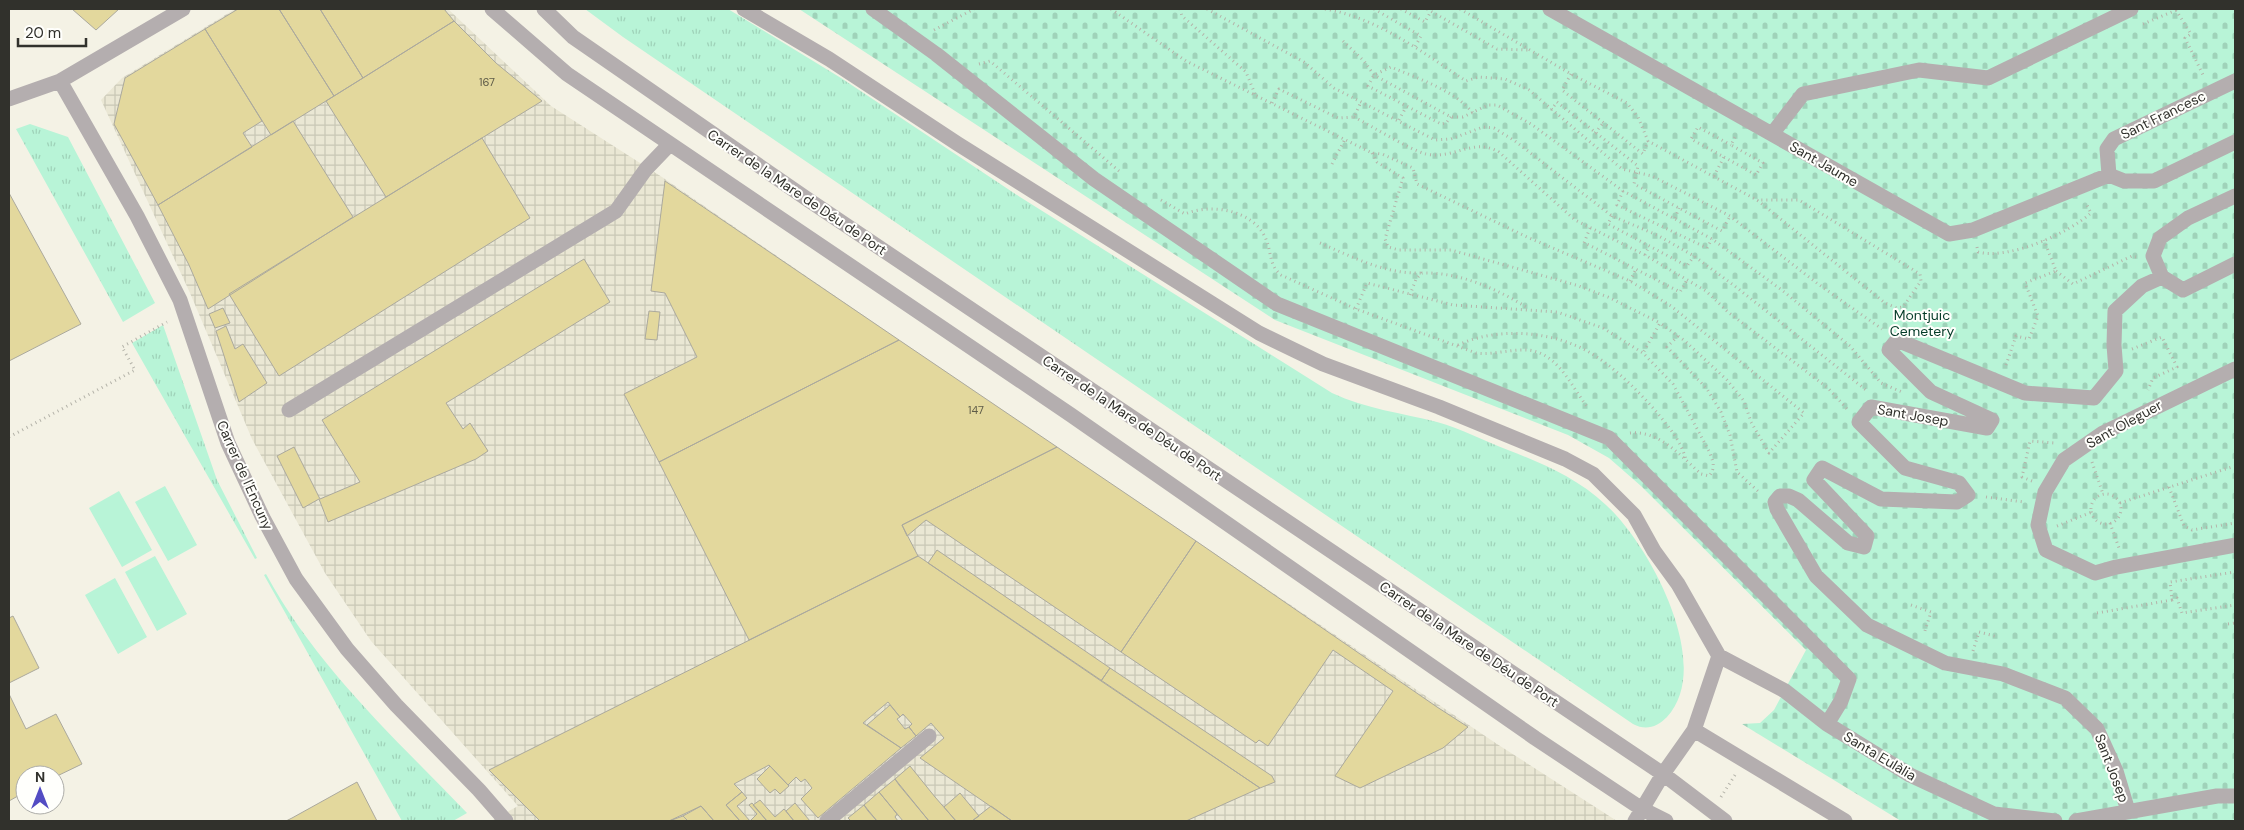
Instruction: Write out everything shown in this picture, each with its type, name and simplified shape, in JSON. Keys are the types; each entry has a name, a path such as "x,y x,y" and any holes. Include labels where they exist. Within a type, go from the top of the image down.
{"street":[{"path":"9,99 60,81 183,9"},
{"path":"492,9 567,74 1071,414 1535,738 1639,815 1666,821"},
{"name":"Carrer de la Mare de Déu de Port","path":"544,9 573,37 810,201 1663,774 1726,821"},
{"path":"744,9 829,58 958,144 1260,333 1323,364 1557,456 1593,474 1634,515 1654,551 1678,584 1719,656 1694,730 1663,774 1639,815"},
{"path":"873,9 919,41 1094,179 1277,304 1609,438 1849,679 1841,701 1827,724"},
{"name":"Sant Jaume","path":"1550,9 1949,234 1973,230 2108,175"},
{"path":"1772,134 1803,94 1919,70 1988,78 2131,9"},
{"name":"Carrer de l'Encuny","path":"60,81 138,216 180,300 228,443 262,516 296,579 347,648 396,705 479,790 506,821"},
{"name":"Sant Francesc","path":"2108,175 2106,149 2114,139 2235,81"},
{"path":"2108,175 2124,181 2154,181 2235,142"},
{"path":"289,410 616,212 646,169 670,145"},
{"path":"2235,196 2188,218 2160,238 2153,256 2162,277 2183,290 2235,264"},
{"path":"1897,340 2025,393 2094,398 2116,371 2115,311 2142,286 2162,277"},
{"name":"Sant Josep","path":"1897,340 1889,350 1930,392 1992,420 1987,428 1871,407 1859,422 1905,468 1959,483 1968,495 1957,502 1882,499 1822,468 1814,480 1867,536 1864,547 1848,543 1798,500 1789,496 1780,496 1775,502 1777,509 1816,576 1867,625 1945,663 2003,674 2065,698 2097,729 2116,771 2128,812"},
{"name":"Sant Oleguer","path":"2235,369 2103,433 2064,460 2048,486 2038,525 2046,550 2095,573 2116,567 2235,545"},
{"name":"Santa Eulàlia","path":"1719,656 1785,691 1827,724 1910,775 1994,814 2055,821"},
{"path":"1694,730 1845,821"},
{"path":"827,821 929,736"},
{"path":"2076,821 2217,796 2235,796"}],"path":[{"path":"919,41 936,28 974,9"},
{"path":"1111,9 1186,61 1372,153 1382,154 1412,168 1415,181 1425,188 1527,237 1630,281 1671,306 1804,413 1769,453 1751,422 1744,401 1727,380 1678,336 1660,323 1608,297 1576,285 1451,250 1399,250 1388,247 1385,239 1403,178 1378,162 1372,153"},
{"path":"1180,9 1182,16 1246,72 1256,95"},
{"path":"1207,9 1304,62 1334,88 1435,140 1443,140 1477,128 1494,128 1515,141 1612,216 1657,234 1694,256 1736,287 1870,393 1871,407"},
{"path":"1325,9 1363,18 1415,47 1466,81 1479,77 1505,79 1529,90 1622,169 1636,174 1652,176 1730,216 1818,284 1897,340"},
{"path":"1374,9 1380,10 1421,36 1415,47"},
{"path":"1400,9 1425,22 1431,11"},
{"path":"1427,9 1497,49 1528,50"},
{"path":"1460,9 1528,50 1627,103 1638,117 1648,141 1757,200 1885,303 1897,308 1903,307 1921,281 1920,274 1799,200 1757,200"},
{"path":"2152,21 2178,10 2191,34 2185,38 2212,92"},
{"path":"1343,41 1364,61 1374,75 1451,117 1463,117 1488,105 1497,105 1509,110 1623,191 1712,239 1783,291 1850,346 1882,382 1908,396"},
{"path":"964,76 984,62 990,61 1124,175"},
{"path":"1451,117 1446,123 1441,124 1368,86 1374,75 1391,67 1428,83 1464,102 1473,113"},
{"path":"1571,74 1562,90 1644,154 1648,141"},
{"path":"1272,103 1279,89 1338,118 1354,117 1426,154 1451,154 1479,145 1493,148 1550,196 1575,220 1645,255 1706,291 1728,312 1793,364 1828,388 1859,422"},
{"path":"1354,117 1361,102"},
{"path":"1551,110 1557,102 1638,166 1634,184 1722,231 1730,216"},
{"path":"1398,120 1406,107"},
{"path":"1595,133 1603,123"},
{"path":"1698,127 1763,163 1756,175 1724,157 1691,139 1698,127"},
{"path":"1731,145 1737,133"},
{"path":"1332,164 1345,139"},
{"path":"1714,176 1724,157"},
{"path":"1623,191 1617,205 1706,248 1712,239"},
{"path":"1158,198 1186,214 1208,209 1222,210 1243,216 1261,229 1268,245 1272,266 1280,275 1356,308 1482,354 1524,350 1544,355 1558,367 1590,411"},
{"path":"1675,218 1679,208"},
{"path":"1612,216 1608,224 1688,266 1694,256"},
{"path":"1991,255 2044,240 2079,223"},
{"path":"1657,234 1661,226"},
{"path":"1590,228 1584,243 1680,292 1687,280"},
{"path":"2044,240 2056,271 2074,284 2132,256 2156,262"},
{"path":"1320,243 1377,268 1394,272 1443,274 1471,281 1495,290 1529,308"},
{"path":"1645,255 1649,246"},
{"path":"1630,281 1636,269"},
{"path":"2006,368 2016,336 2029,339 2038,316 2025,283 2056,271"},
{"path":"1410,295 1416,279 1422,273"},
{"path":"1356,308 1366,283 1454,305 1529,308 1558,312 1588,322 1622,339 1643,353 1673,384 1709,451 1714,463 1713,472 1708,476 1701,474 1656,437"},
{"path":"9,436 136,370 122,347 168,322"},
{"path":"1643,353 1660,323"},
{"path":"1458,345 1473,338 1522,334 1547,337 1592,354 1612,368 1645,399 1677,438 1686,461"},
{"path":"1678,336 1667,347 1707,388 1721,412 1730,435 1737,472 1763,496 1775,502"},
{"path":"2115,356 2162,337 2177,367 2152,378 2151,386 2145,393"},
{"path":"2048,486 2022,477 2026,456 2030,441 2052,445 2058,440"},
{"path":"2120,504 2235,466"},
{"path":"2094,467 2103,494"},
{"path":"2169,488 2184,526 2192,530 2235,523"},
{"path":"2103,494 2113,496 2120,504 2118,518 2110,523 2101,523 2092,512 2093,501 2103,494"},
{"path":"1988,497 2031,503"},
{"path":"2063,524 2092,512"},
{"path":"2110,523 2119,547"},
{"path":"2172,600 2170,582 2235,572"},
{"path":"2097,613 2177,598 2182,613 2235,604"},
{"path":"1911,605 1931,612 1923,635"},
{"path":"2228,624 2235,623"},
{"path":"1972,653 1979,632 1998,637"},
{"path":"1719,801 1737,772"}],"shaded area":[{"path":"235,9 448,9 551,106 662,177 966,386 1497,744 1617,821 491,821 518,806 371,641 325,573 252,439 190,293 101,100 122,78"}],"green space":[{"path":"585,9 728,9 841,78 1020,197 1332,393 1371,407 1455,428 1547,466 1572,479 1595,495 1623,523 1657,576 1671,606 1680,637 1684,667 1680,695 1667,717 1651,727 1633,724 623,37"},
{"name":"Montjuic Cemetery","path":"799,9 2235,9 2235,821 1901,821 1742,724 1760,723 1774,710 1806,650 1641,486 1609,458 1568,435 1275,320"},
{"path":"30,124 68,137 155,303 123,322 16,129"},
{"path":"163,325 217,480 257,558 255,559 132,343"},
{"path":"165,486 197,545 168,561 135,502"},
{"path":"119,491 152,550 122,567 89,508"},
{"path":"155,556 187,614 157,631 125,572"},
{"path":"266,574 309,641 333,671 385,729 467,813 453,821 402,821 264,575"},
{"path":"115,578 147,637 118,654 85,595"}],"building":[{"path":"72,9 119,9 96,30"},
{"path":"238,9 279,9 334,96 271,135 205,29"},
{"path":"279,9 320,9 363,78 334,96"},
{"path":"320,9 444,9 454,21 363,78"},
{"path":"454,21 496,63 542,101 386,197 326,101"},
{"path":"205,29 262,121 243,133 252,147 158,205 114,124 125,78"},
{"path":"293,121 353,217 208,309 189,265 158,205"},
{"path":"482,138 530,218 279,376 229,294"},
{"path":"665,181 899,340 659,462 624,394 697,357 665,293 651,291"},
{"path":"9,193 81,324 9,361"},
{"path":"584,259 610,302 446,403 463,429 470,423 488,451 476,459 328,522 319,499 303,508 277,456 294,447 320,499 360,482 322,420"},
{"path":"223,308 230,323 215,328 209,314"},
{"path":"649,311 660,312 657,340 645,339"},
{"path":"226,326 235,349 243,344 267,383 239,402 216,331"},
{"path":"899,340 1057,447 902,525 918,556 749,640 659,462"},
{"path":"1057,447 1196,541 1121,652 926,520 907,536 902,525"},
{"path":"1196,541 1468,727 1443,748 1360,788 1335,776 1393,691 1333,650 1268,746 1259,740 1256,743 1121,652"},
{"path":"937,550 1110,668 1101,681 928,563"},
{"path":"918,556 1260,788 1186,821 1012,821 920,758 944,738 931,723 916,736 909,727 912,724 903,714 900,717 888,702 863,723 901,748 818,818 801,799 812,788 805,779 801,782 796,777 788,785 769,765 734,784 742,792 726,805 740,821 714,821 701,806 669,821 540,821 489,770"},
{"path":"13,616 39,668 9,683 9,618"},
{"path":"1110,668 1272,776 1275,782 1260,788 1101,681"},
{"path":"9,694 26,729 56,714 82,764 65,772 65,765 15,765 15,798 9,801"},
{"path":"890,705 900,717 897,719 905,729 909,727 916,736 901,748 867,725"},
{"path":"770,766 789,786 780,794 775,789 770,793 757,779"},
{"path":"910,766 956,821 929,821 895,779"},
{"path":"895,779 929,821 903,821 879,792"},
{"path":"357,782 377,821 286,821 292,818"},
{"path":"742,792 747,798 737,806 750,821 740,821 726,805"},
{"path":"879,792 897,814 895,817 898,821 877,821 864,805"},
{"path":"960,793 979,816 972,821 956,821 944,807"},
{"path":"760,800 775,817 784,809 794,821 767,821 753,805"},
{"path":"752,803 767,821 750,821 757,814 749,805"},
{"path":"795,803 810,821 794,821 786,811"},
{"path":"864,805 877,821 851,821 848,818"},
{"path":"701,806 714,821 688,821 683,816"},
{"path":"991,806 1012,821 972,821"},
{"path":"683,816 688,821 669,821"}]}
